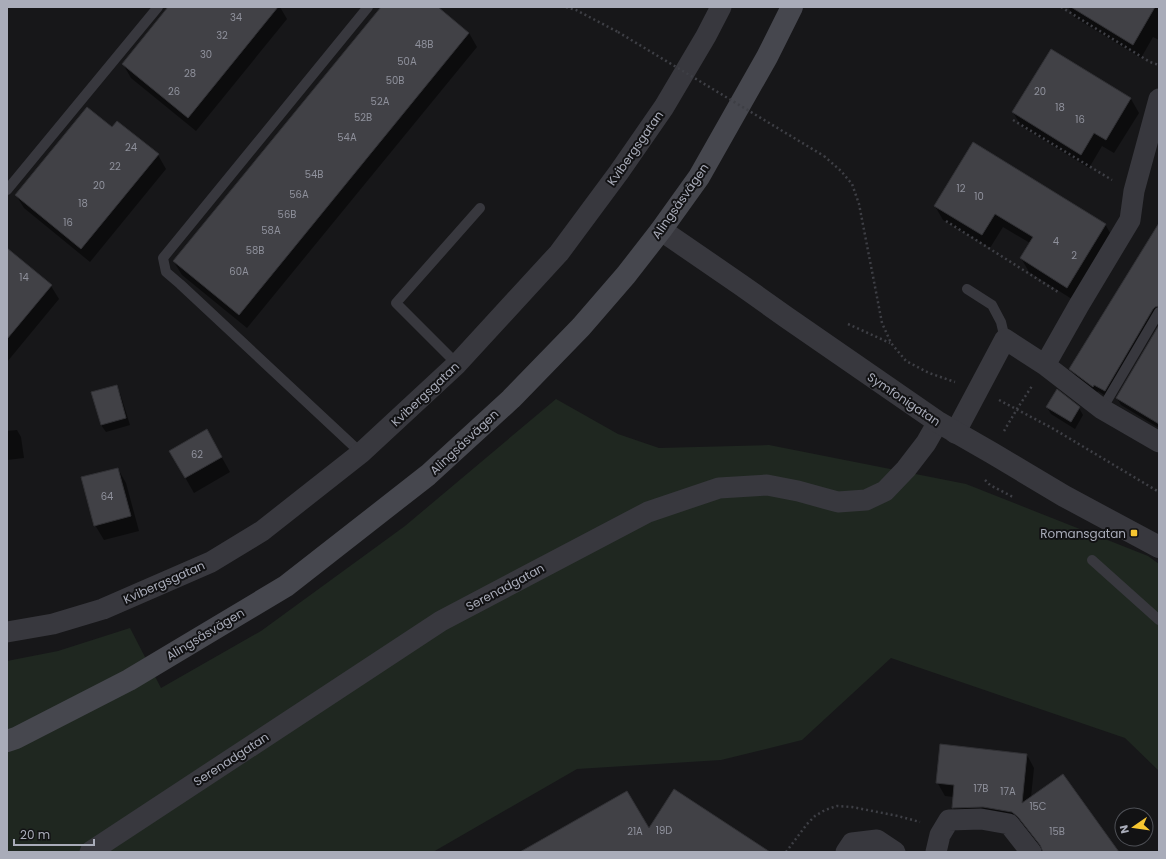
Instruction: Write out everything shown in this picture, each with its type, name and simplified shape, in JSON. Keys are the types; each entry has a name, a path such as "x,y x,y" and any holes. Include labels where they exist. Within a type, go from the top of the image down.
{"main road":[{"name":"Alingsåsvägen","path":"7,741 16,738 129,680 286,586 428,475 511,399 570,338 626,275 699,177 767,57 792,7"}],"street":[{"name":"Kvibergsgatan","path":"7,632 53,624 103,609 211,562 262,531 361,453 457,364 559,252 619,172 664,107 706,36 721,7"},
{"path":"1045,365 1078,305 1130,220 1134,191 1159,99"},
{"name":"Symfonigatan","path":"661,230 947,428 1064,496 1159,547"},
{"path":"947,428 978,391 1005,339 1045,365 1102,409 1159,442"},
{"name":"Serenadgatan","path":"90,852 441,621 648,512 719,488 746,486 767,485 798,491 838,502 866,500 885,491 906,469 926,443 947,428"},
{"path":"936,852 940,835 949,820 981,819 1009,824 1031,852"},
{"path":"846,852 852,843 878,840 895,852"}],"lane":[{"path":"7,190 158,7"},
{"path":"361,453 166,272 163,258 368,7"},
{"path":"457,364 396,303 480,208"},
{"path":"967,289 992,306 1001,322 1005,339"},
{"path":"1102,409 1159,312"},
{"path":"1092,560 1159,620"}],"path":[{"path":"566,7 576,10 618,32 824,156 841,171 852,184 860,204 882,323 890,343 906,361 929,373 996,398 1052,428 1159,492"},
{"path":"1061,7 1150,62 1159,65"},
{"path":"1013,120 1113,181 1134,191"},
{"path":"946,221 1078,305"},
{"path":"848,324 890,343"},
{"path":"992,453 1017,409 1045,365"}],"shaded area":[{"path":"556,399 618,434 659,448 769,445 966,484 1148,556 1159,564 1159,771 1125,738 891,658 802,740 721,760 577,769 433,852 7,852 7,661 58,651 130,628 161,688 261,631 405,526"}],"building":[{"path":"168,7 278,7 188,118 122,64"},
{"path":"381,7 438,7 469,33 239,315 173,261"},
{"path":"1071,7 1155,7 1133,45"},
{"path":"1051,49 1131,98 1106,140 1094,133 1081,155 1012,112"},
{"path":"87,107 112,127 117,121 159,154 81,249 15,195"},
{"path":"973,142 1106,224 1067,288 1020,258 1033,237 995,214 982,235 934,206"},
{"path":"1159,223 1159,306 1153,309 1105,391 1094,385 1093,387 1069,369"},
{"path":"7,248 52,285 7,339"},
{"path":"1159,325 1159,424 1116,398"},
{"path":"117,385 126,418 101,425 91,392"},
{"path":"1057,389 1080,407 1071,422 1046,407"},
{"path":"207,429 222,457 185,478 169,451"},
{"path":"118,468 131,516 94,526 81,477"},
{"path":"940,744 1027,754 1022,803 1063,774 1119,852 1043,852 1040,845 1018,817 1012,812 983,807 952,808 954,785 936,783"},
{"path":"674,789 770,852 520,852 627,791 649,828"}],"place":[{"name":"Romansgatan","path":"1134,533"}]}
